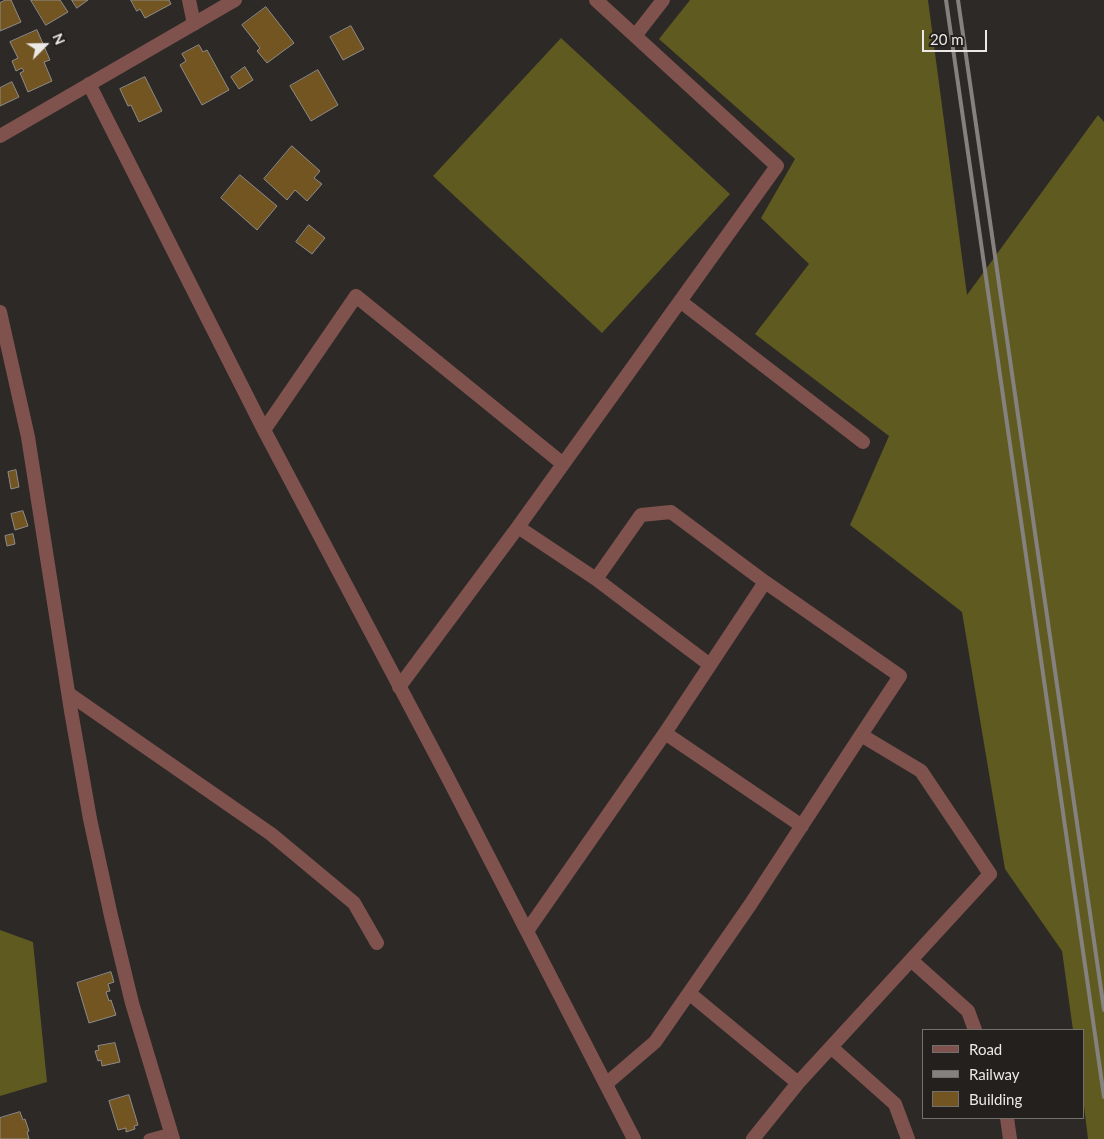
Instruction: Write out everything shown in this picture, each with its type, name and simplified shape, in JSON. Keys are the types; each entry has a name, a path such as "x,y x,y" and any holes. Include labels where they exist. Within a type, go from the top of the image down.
{"street":[{"path":"189,0 194,24"},
{"path":"0,136 236,0"},
{"path":"400,688 777,166 596,0"},
{"path":"635,36 663,0"},
{"path":"89,84 264,430 634,1139"},
{"path":"264,430 356,296 563,464"},
{"path":"680,301 863,442"},
{"path":"0,312 28,437 90,818 132,1003 172,1136"},
{"path":"596,579 641,515 671,512 765,582 900,676 750,905 655,1042 606,1084"},
{"path":"518,526 596,579 710,665"},
{"path":"527,931 665,733 765,582"},
{"path":"69,694 271,834 354,903 377,943"},
{"path":"665,733 802,826"},
{"path":"753,1139 830,1047 990,874 921,770 861,735"},
{"path":"911,960 968,1011 975,1029"},
{"path":"689,993 798,1083"},
{"path":"830,1047 895,1104 908,1139"},
{"path":"1007,1119 1010,1139"}],"lane":[{"path":"149,1139 172,1136"}],"shaded area":[{"path":"690,0 928,0 967,295 1098,115 1104,122 1104,1139 1088,1139 1084,1106 1084,1029 1073,1029 1062,951 1005,869 962,612 850,525 889,436 755,334 809,264 761,218 795,159 659,39"},
{"path":"561,38 730,194 602,333 433,176"},
{"path":"0,930 33,942 47,1082 0,1096"}],"building":[{"path":"11,0 21,22 0,31 0,3"},
{"path":"31,0 60,0 68,12 46,25"},
{"path":"72,0 88,0 77,8"},
{"path":"131,0 169,0 171,4 145,18 140,9 137,11"},
{"path":"266,7 294,43 267,63 257,51 260,48 242,25"},
{"path":"351,26 364,49 343,60 330,37"},
{"path":"37,30 50,60 44,62 52,81 28,92 20,73 24,71 22,68 16,71 12,61 18,58 10,42"},
{"path":"199,45 203,52 207,50 229,90 202,105 180,65 186,61 182,54"},
{"path":"245,67 253,80 239,89 231,77"},
{"path":"318,70 338,105 311,121 290,86"},
{"path":"145,77 162,111 139,122 131,105 128,106 120,89"},
{"path":"12,82 19,97 0,106 0,88"},
{"path":"292,146 320,171 314,178 322,184 307,201 295,190 287,200 264,179"},
{"path":"240,175 277,206 257,230 221,198"},
{"path":"309,225 325,238 312,254 296,242"},
{"path":"16,470 19,487 11,489 8,472"},
{"path":"23,511 28,526 15,530 11,514"},
{"path":"13,534 15,544 7,546 5,536"},
{"path":"111,972 114,982 108,984 110,991 106,992 116,1015 89,1023 77,983"},
{"path":"115,1043 120,1062 102,1066 101,1060 98,1061 95,1051 99,1050 98,1046"},
{"path":"129,1095 138,1125 134,1126 135,1129 126,1132 126,1128 118,1130 109,1101"},
{"path":"20,1112 23,1120 25,1119 29,1131 27,1132 29,1139 0,1139 0,1118"}],"railway":[{"path":"946,0 1104,1097"},
{"path":"958,0 1104,1010"}]}
